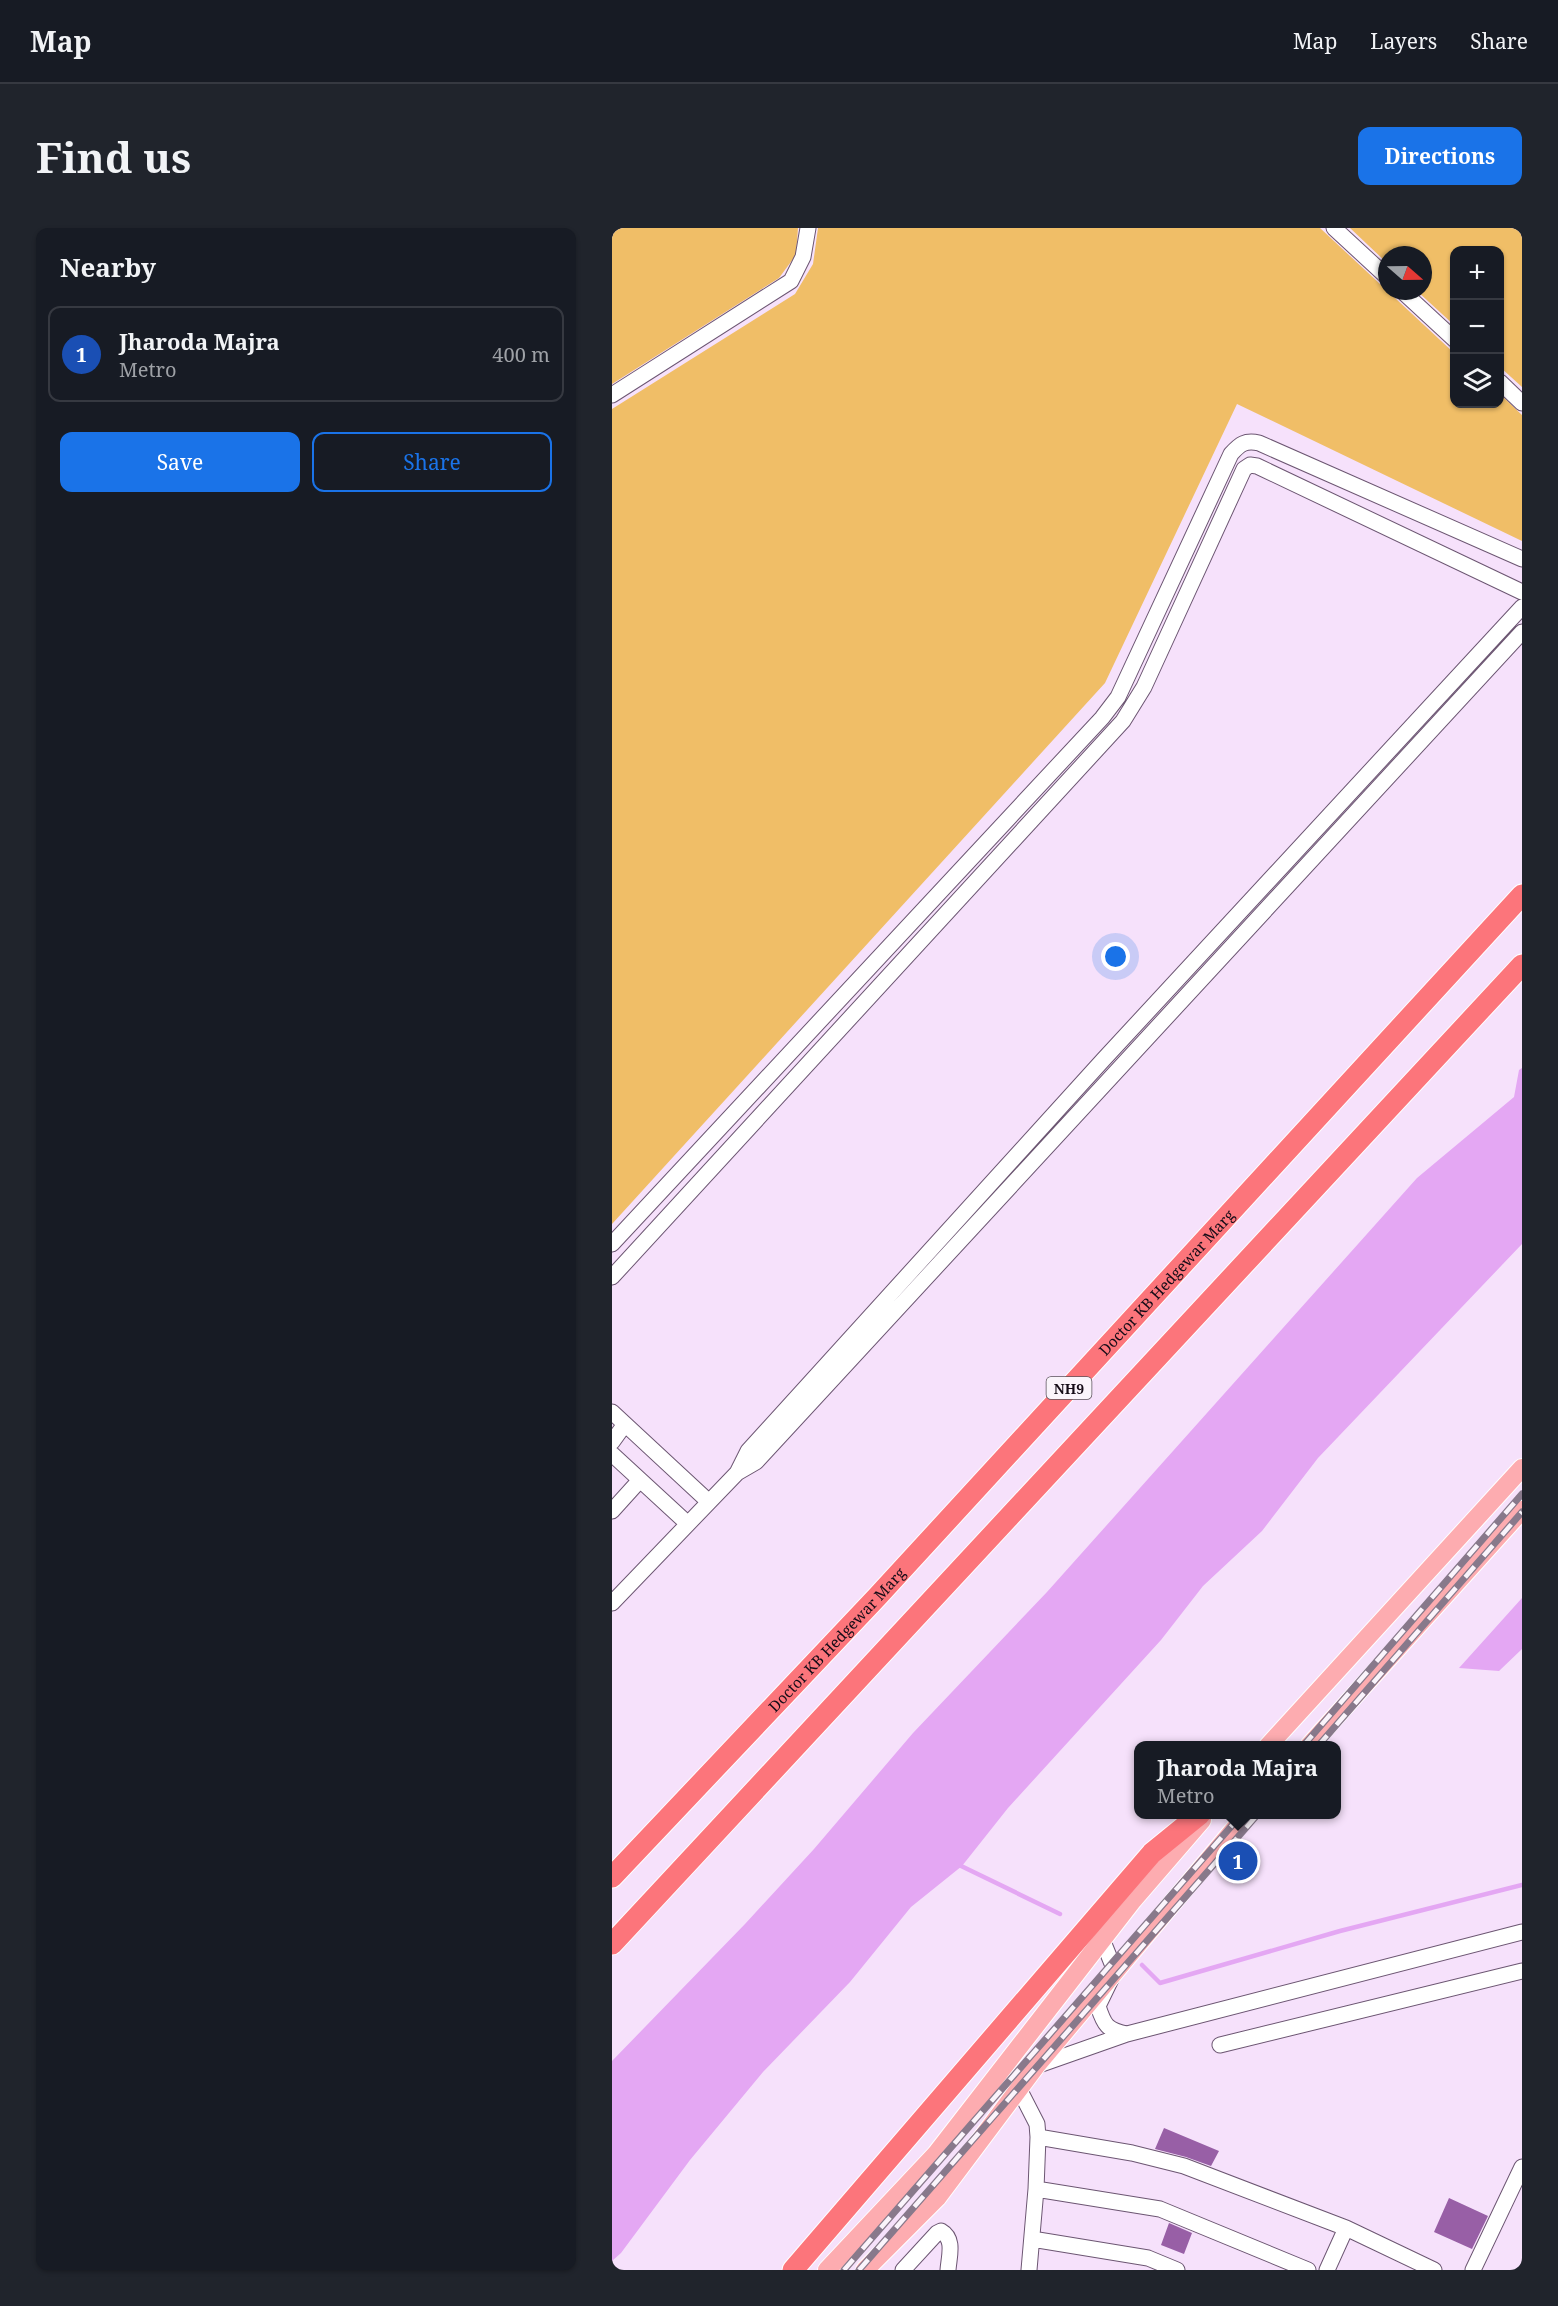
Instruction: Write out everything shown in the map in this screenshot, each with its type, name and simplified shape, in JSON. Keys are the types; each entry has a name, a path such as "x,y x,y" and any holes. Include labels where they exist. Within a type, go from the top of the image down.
{"highway":[{"name":"Doctor KB Hedgewar Marg","path":"612,1877 877,1597 1522,895"},
{"name":"NH9","path":"612,1944 1522,965"},
{"path":"793,2270 1152,1853 1195,1819"}],"main road":[{"path":"1273,1741 1522,1468"},
{"path":"1314,1741 1522,1510"},
{"path":"827,2270 936,2154 1133,1900 1204,1819"},
{"path":"865,2270 937,2198 1036,2066 1244,1819"}],"street":[{"path":"612,394 791,281 803,257 808,228"},
{"path":"1334,228 1378,269"},
{"path":"1412,300 1450,335"},
{"path":"1504,386 1522,403"},
{"path":"612,1244 1102,718 1118,697 1231,454 1240,444 1249,441 1259,443 1522,559"},
{"path":"612,1276 1123,721 1144,687 1244,469 1250,465 1257,466 1522,592"},
{"path":"737,1473 755,1442 1103,1060 1522,607"},
{"path":"612,1603 737,1473 756,1462 764,1454 1522,632"},
{"path":"612,1412 709,1502"},
{"path":"612,1442 625,1424"},
{"path":"612,1454 688,1524"},
{"path":"612,1511 640,1480"},
{"path":"1036,2066 1127,2034 1522,1932"},
{"path":"1102,1940 1115,1971 1098,2006 1102,2020 1112,2031 1127,2034"},
{"path":"1220,2045 1522,1971"},
{"path":"1019,2089 1037,2124 1038,2137 1029,2270"},
{"path":"1038,2137 1159,2158 1346,2228 1434,2270"},
{"path":"1473,2270 1522,2167"},
{"path":"1036,2189 1160,2208 1308,2270"},
{"path":"1327,2270 1346,2228"},
{"path":"903,2270 940,2232 948,2237 951,2245 948,2270"},
{"path":"1032,2239 1148,2258 1177,2270"}],"shaded area":[{"path":"612,228 798,228 796,255 779,278 612,384"},
{"path":"818,228 1320,228 1378,282 1378,300 1397,300 1450,349 1450,408 1504,408 1504,398 1522,415 1522,541 1237,404 1105,683 612,1224 612,409 795,294 813,264"},
{"path":"1350,228 1522,228 1522,387 1504,371 1504,246 1450,246 1450,321 1427,300 1432,300 1432,246 1378,246 1378,254"},
{"path":"1522,1068 1522,1244 1318,1458 1262,1531 1203,1586 1161,1640 1008,1808 962,1866 911,1907 850,1982 763,2072 690,2160 621,2253 612,2261 612,2061 814,1849 913,1733 1047,1592 1417,1178 1514,1097 1519,1070"},
{"path":"1522,1598 1522,1649 1499,1671 1459,1668"}],"building":[{"path":"1164,2128 1219,2151 1211,2166 1155,2149"},
{"path":"1449,2198 1488,2216 1472,2249 1434,2232"},
{"path":"1169,2223 1192,2233 1184,2254 1161,2245"}],"waterway":[{"path":"957,1864 1060,1914"},
{"path":"1142,1965 1160,1983 1340,1931 1522,1885"}],"railway":[{"path":"1307,1741 1522,1494"},
{"path":"1322,1741 1522,1512"},
{"path":"844,2270 1238,1819"},
{"path":"859,2270 1254,1819"}],"place":[{"name":"Jharoda Majra","path":"1238,1861"}]}
